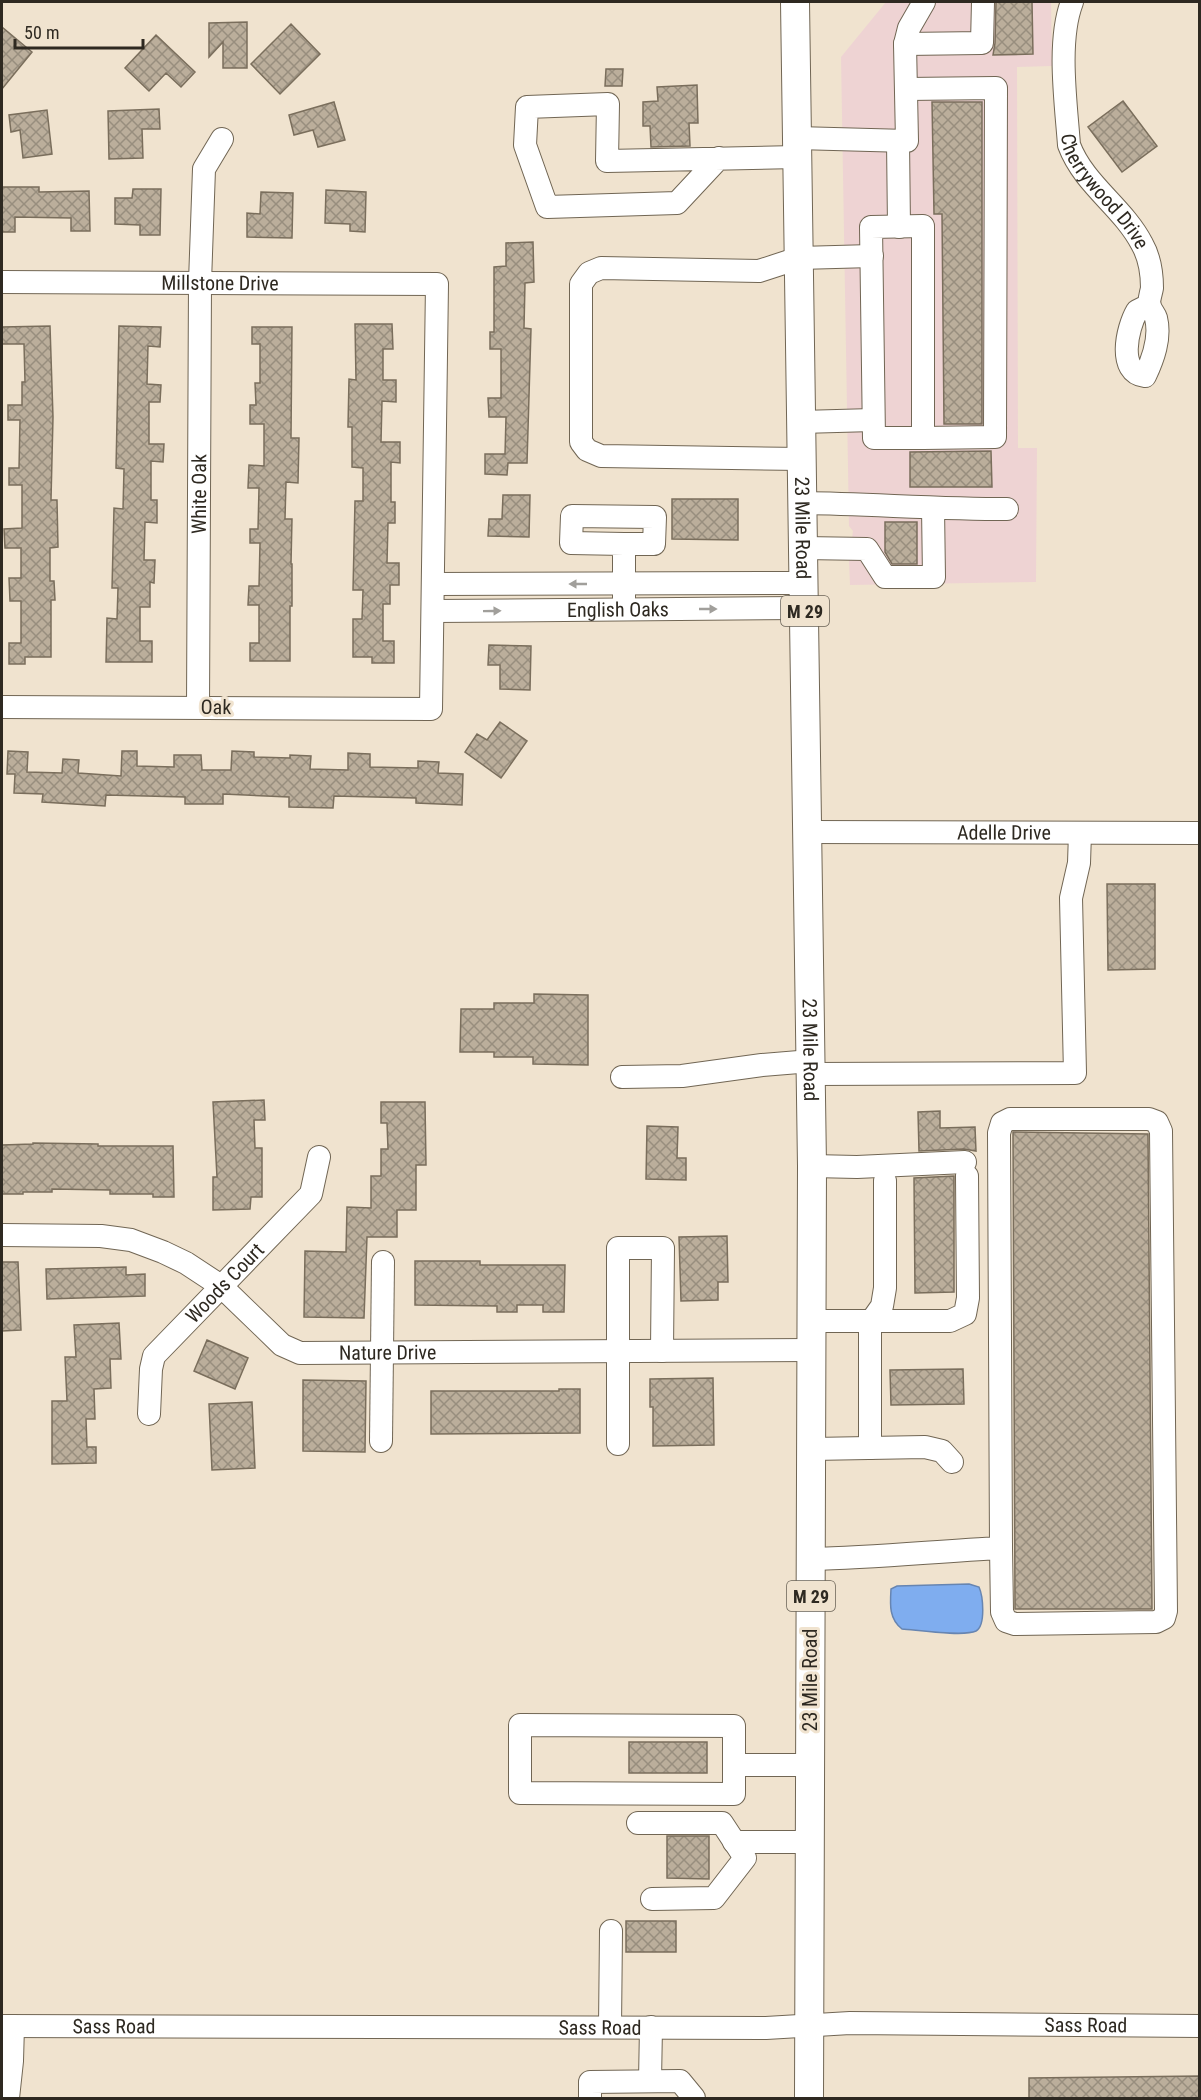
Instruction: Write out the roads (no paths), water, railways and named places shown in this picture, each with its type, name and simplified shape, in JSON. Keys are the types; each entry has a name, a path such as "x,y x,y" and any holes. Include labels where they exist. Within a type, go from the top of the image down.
{"main road":[{"name":"23 Mile Road","path":"795,2 813,1321 808,2098"}],"street":[{"path":"719,158 677,203 547,207 525,145 527,107 608,104 607,161 719,158 797,148 907,141 905,44 909,28 924,2"},
{"path":"905,44 982,43 983,2"},
{"name":"Cherrywood Drive","path":"1072,2 1066,26 1064,51 1069,145 1074,159 1086,177 1117,207 1133,228 1149,258 1151,270 1149,305 1156,315 1158,328 1153,359 1145,376"},
{"path":"906,89 996,88 995,437 923,438 874,438 871,227 923,226 923,438"},
{"name":"White Oak","path":"198,707 200,282 204,169 222,139"},
{"path":"898,141 899,227"},
{"path":"802,459 601,456 587,450 581,442 581,284 589,273 601,268 759,271 799,258 872,256"},
{"name":"Millstone Drive","path":"2,282 436,284 434,584"},
{"path":"801,422 873,420"},
{"path":"803,503 1007,509"},
{"path":"804,548 867,549 885,577 934,577 933,508"},
{"path":"624,544 624,609"},
{"name":"English Oaks","path":"434,584 624,583 804,596"},
{"path":"434,584 434,611"},
{"name":"English Oaks","path":"434,611 624,609 804,596"},
{"name":"Oak","path":"2,707 431,710 434,611"},
{"name":"Adelle Drive","path":"808,832 1200,833"},
{"path":"622,1077 682,1076 762,1065 1075,1073 1071,898 1078,863 1080,833"},
{"path":"1010,1119 1149,1119 1158,1122 1161,1131 1166,1611 1164,1618 1156,1622 1015,1624 1006,1621 1002,1612 1001,1548 999,1133 1002,1123 1010,1119"},
{"name":"Woods Court","path":"149,1414 151,1369 154,1356 310,1194 319,1157"},
{"path":"812,1166 966,1169 968,1298 965,1314 950,1321 870,1323 813,1321"},
{"path":"870,1448 870,1323 882,1306 885,1288 885,1181"},
{"name":"Nature Drive","path":"2,1235 102,1236 131,1240 186,1263 221,1286 282,1345 300,1353 813,1350"},
{"path":"618,1444 618,1248 663,1248 662,1352"},
{"path":"381,1440 383,1262"},
{"path":"812,1449 925,1447 942,1451 952,1462"},
{"path":"811,1559 1001,1548"},
{"path":"520,1725 734,1726 734,1765 734,1794 520,1793 520,1725"},
{"path":"734,1765 810,1765"},
{"path":"638,1823 722,1823 745,1858 714,1898 652,1899"},
{"path":"734,1842 809,1842"},
{"path":"610,2027 611,1931"},
{"name":"Sass Road","path":"7,2026 766,2028 850,2023 1200,2026"},
{"path":"7,2026 12,2061 8,2098"},
{"path":"650,2081 651,2027"},
{"path":"590,2098 590,2082 650,2081 680,2081 694,2098"}],"water":[{"path":"969,1584 979,1587 982,1597 981,1623 976,1631 951,1633 902,1629 895,1621 891,1606 891,1589 897,1586"}]}
